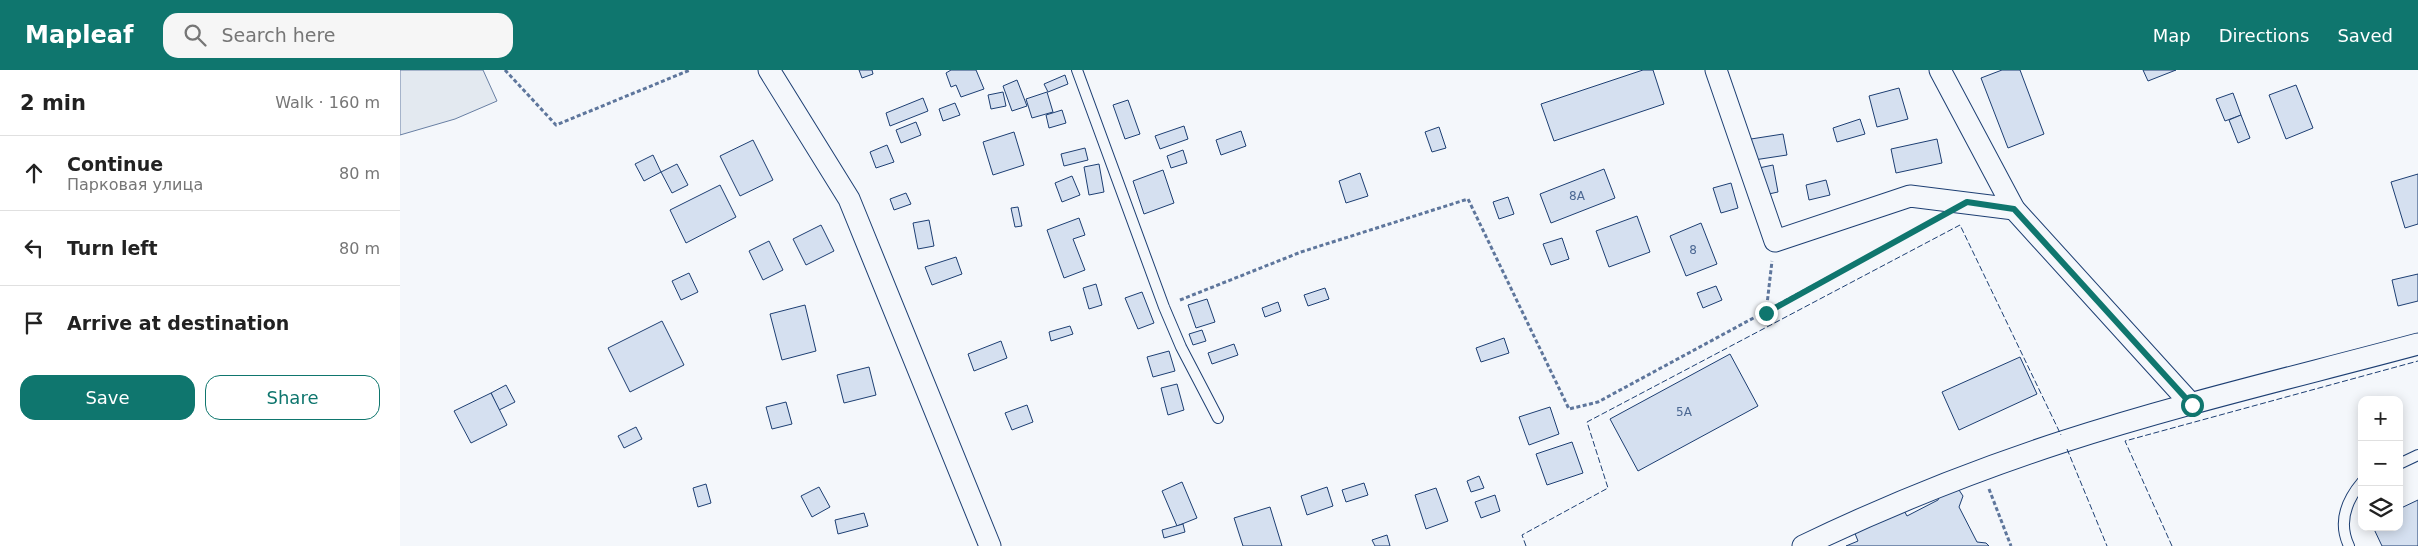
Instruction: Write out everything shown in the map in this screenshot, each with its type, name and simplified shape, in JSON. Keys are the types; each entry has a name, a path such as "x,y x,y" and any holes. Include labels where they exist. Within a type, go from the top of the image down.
{"street":[{"path":"769,70 849,199 990,546"},
{"path":"1716,70 1775,241 1910,196 2014,209"},
{"path":"1940,70 2014,209 2192,405"},
{"path":"1803,546 1852,522 1982,470 2062,442 2418,344"}],"lane":[{"path":"1077,70 1164,307 1218,418"},
{"path":"2403,462 2418,455"},
{"path":"2349,546 2343,516 2352,495 2359,486"}],"path":[{"path":"505,70 556,125 690,70"},
{"path":"1164,307 1302,252 1468,200 1569,408 1598,402 1932,222"},
{"path":"1766,313 1775,241"},
{"path":"1982,470 2011,546"}],"shaded area":[{"path":"400,70 483,70 497,101 455,119 400,135"}],"building":[{"path":"859,70 872,70 873,74 862,78"},
{"path":"951,70 976,70 984,89 961,97 956,85 951,87 946,73"},
{"path":"1643,70 1653,70 1664,104 1554,141 1541,104"},
{"path":"2002,70 2020,70 2044,134 2008,148 1981,78"},
{"path":"2143,70 2176,70 2148,81"},
{"path":"1065,75 1068,84 1048,92 1044,84"},
{"path":"1017,80 1027,106 1012,111 1003,86"},
{"path":"2296,85 2313,128 2286,139 2269,95"},
{"path":"1899,88 1908,119 1877,127 1869,96"},
{"path":"1003,92 1006,106 991,109 988,95"},
{"path":"1047,92 1053,112 1032,118 1026,99"},
{"path":"2233,93 2241,115 2225,121 2216,99"},
{"path":"923,98 928,111 890,126 886,113"},
{"path":"1128,100 1140,134 1125,139 1113,105"},
{"path":"955,103 960,115 943,121 939,109"},
{"path":"1062,110 1066,123 1049,128 1046,115"},
{"path":"2241,115 2250,138 2238,143 2229,120"},
{"path":"1860,119 1865,134 1837,142 1833,128"},
{"path":"916,122 921,135 901,143 896,130"},
{"path":"1184,126 1188,139 1160,149 1155,136"},
{"path":"1439,127 1446,148 1432,152 1425,132"},
{"path":"1241,131 1246,146 1221,155 1216,140"},
{"path":"1014,132 1024,165 993,175 983,142"},
{"path":"1783,134 1787,155 1754,160 1751,139"},
{"path":"1937,139 1942,163 1896,173 1891,149"},
{"path":"753,140 773,180 740,196 720,156"},
{"path":"887,145 894,162 876,168 870,152"},
{"path":"1085,148 1088,160 1064,166 1061,154"},
{"path":"1183,150 1187,163 1171,168 1167,156"},
{"path":"653,155 661,172 644,181 635,164"},
{"path":"677,164 688,185 672,193 661,172"},
{"path":"1099,164 1104,192 1089,195 1084,167"},
{"path":"1773,165 1778,192 1764,195 1759,168"},
{"path":"1604,169 1615,198 1551,223 1540,194"},
{"path":"1163,170 1174,203 1144,214 1133,181"},
{"path":"1360,173 1368,196 1346,203 1339,181"},
{"path":"2418,174 2418,224 2405,228 2391,182"},
{"path":"1072,176 1080,195 1062,202 1055,183"},
{"path":"1826,180 1830,195 1809,200 1806,185"},
{"path":"1731,183 1738,208 1721,213 1713,188"},
{"path":"720,185 736,217 686,243 670,210"},
{"path":"906,193 911,204 894,210 890,199"},
{"path":"1508,197 1514,214 1499,219 1493,202"},
{"path":"1018,207 1022,226 1015,227 1011,208"},
{"path":"1637,216 1650,252 1609,267 1596,231"},
{"path":"1079,218 1085,235 1073,239 1085,270 1064,278 1047,230"},
{"path":"929,220 934,246 918,249 913,223"},
{"path":"1701,223 1717,264 1686,276 1670,236"},
{"path":"821,225 834,251 806,265 793,239"},
{"path":"1562,238 1569,259 1551,265 1543,244"},
{"path":"769,241 783,270 763,280 749,251"},
{"path":"956,257 962,274 932,285 925,267"},
{"path":"689,273 698,292 681,300 672,281"},
{"path":"2418,274 2418,301 2398,306 2392,280"},
{"path":"1096,284 1102,305 1089,309 1083,288"},
{"path":"1716,286 1722,300 1703,308 1697,293"},
{"path":"1325,288 1329,299 1308,306 1304,295"},
{"path":"1142,292 1154,323 1138,329 1125,298"},
{"path":"1207,299 1215,322 1196,328 1188,305"},
{"path":"1278,302 1281,311 1265,317 1262,308"},
{"path":"805,305 816,351 782,360 770,314"},
{"path":"662,321 684,365 630,392 608,348"},
{"path":"1070,326 1073,334 1051,341 1049,332"},
{"path":"1202,330 1206,341 1193,345 1189,334"},
{"path":"1504,338 1509,353 1481,362 1476,348"},
{"path":"1001,341 1007,358 974,371 968,354"},
{"path":"1234,344 1238,355 1212,364 1208,353"},
{"path":"1169,351 1175,371 1153,377 1147,357"},
{"path":"1730,354 1758,406 1638,471 1610,419"},
{"path":"2020,357 2037,394 1959,430 1942,392"},
{"path":"869,367 876,395 844,403 837,375"},
{"path":"1177,384 1184,410 1168,415 1161,388"},
{"path":"506,385 515,402 499,410 491,393"},
{"path":"491,393 507,425 471,443 454,411"},
{"path":"786,402 792,424 772,429 766,407"},
{"path":"1027,405 1033,422 1012,430 1005,413"},
{"path":"1550,407 1559,434 1529,445 1519,417"},
{"path":"636,427 642,439 624,448 618,436"},
{"path":"1572,442 1583,473 1547,485 1536,454"},
{"path":"1479,476 1484,488 1471,492 1467,481"},
{"path":"1182,482 1197,518 1177,526 1162,491"},
{"path":"1364,483 1368,495 1346,502 1342,490"},
{"path":"706,484 711,503 698,507 693,488"},
{"path":"819,487 830,507 812,517 801,496"},
{"path":"1327,487 1333,506 1307,515 1301,496"},
{"path":"1957,487 1963,496 1959,507 1977,542 1986,543 1989,546 1846,546 1858,541 1854,531 1901,505 1907,516 1938,500 1941,493"},
{"path":"1436,488 1448,521 1426,529 1415,495"},
{"path":"1495,495 1500,511 1481,518 1475,502"},
{"path":"2418,500 2418,546 2382,546 2375,531 2403,531 2403,507"},
{"path":"1270,507 1282,546 1243,546 1234,518"},
{"path":"864,513 868,526 838,534 835,520"},
{"path":"1183,524 1185,532 1164,538 1162,530"},
{"path":"1387,535 1390,546 1375,546 1372,540"}],"fence":[{"path":"1526,546 1522,535 1608,488 1587,422 1960,225 2061,435"},
{"path":"2172,546 2125,441 2418,361"},
{"path":"2067,449 2107,546"}],"route":[{"path":"1766,313 1967,202 2014,209 2192,405"}]}
